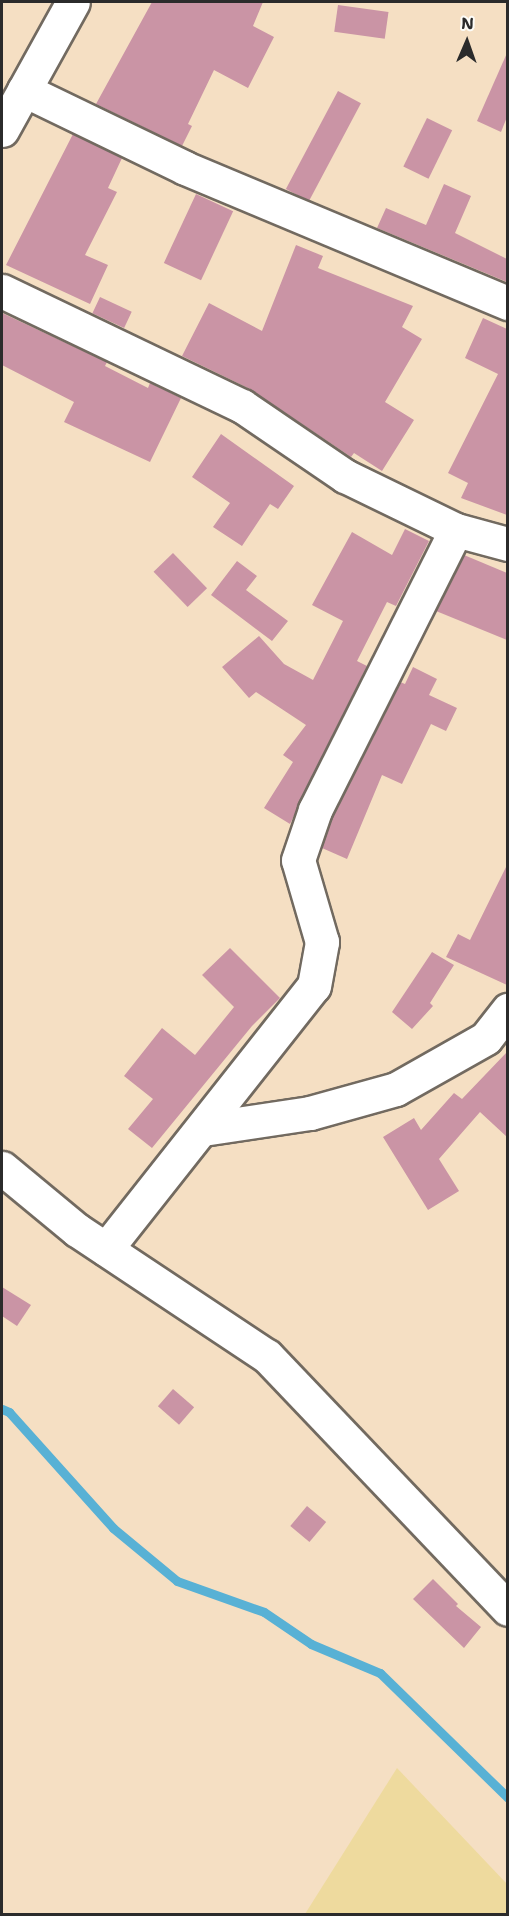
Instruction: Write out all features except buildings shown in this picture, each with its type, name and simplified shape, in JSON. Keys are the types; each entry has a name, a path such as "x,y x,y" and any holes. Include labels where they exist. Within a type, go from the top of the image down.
{"street":[{"path":"2,130 73,2"},
{"path":"24,90 185,168 507,303"},
{"path":"2,291 242,406 345,476 456,530 507,544"},
{"path":"106,1249 314,986 322,942 298,860 315,810 456,530"},
{"path":"203,1129 310,1113 396,1089 486,1038 507,1010"},
{"path":"2,1168 106,1249 267,1356 507,1609"}],"sand":[{"path":"397,1768 507,1884 507,1914 305,1914"}],"waterway":[{"path":"2,1409 9,1412 113,1528 177,1581 264,1612 311,1644 380,1673 508,1798"}]}
